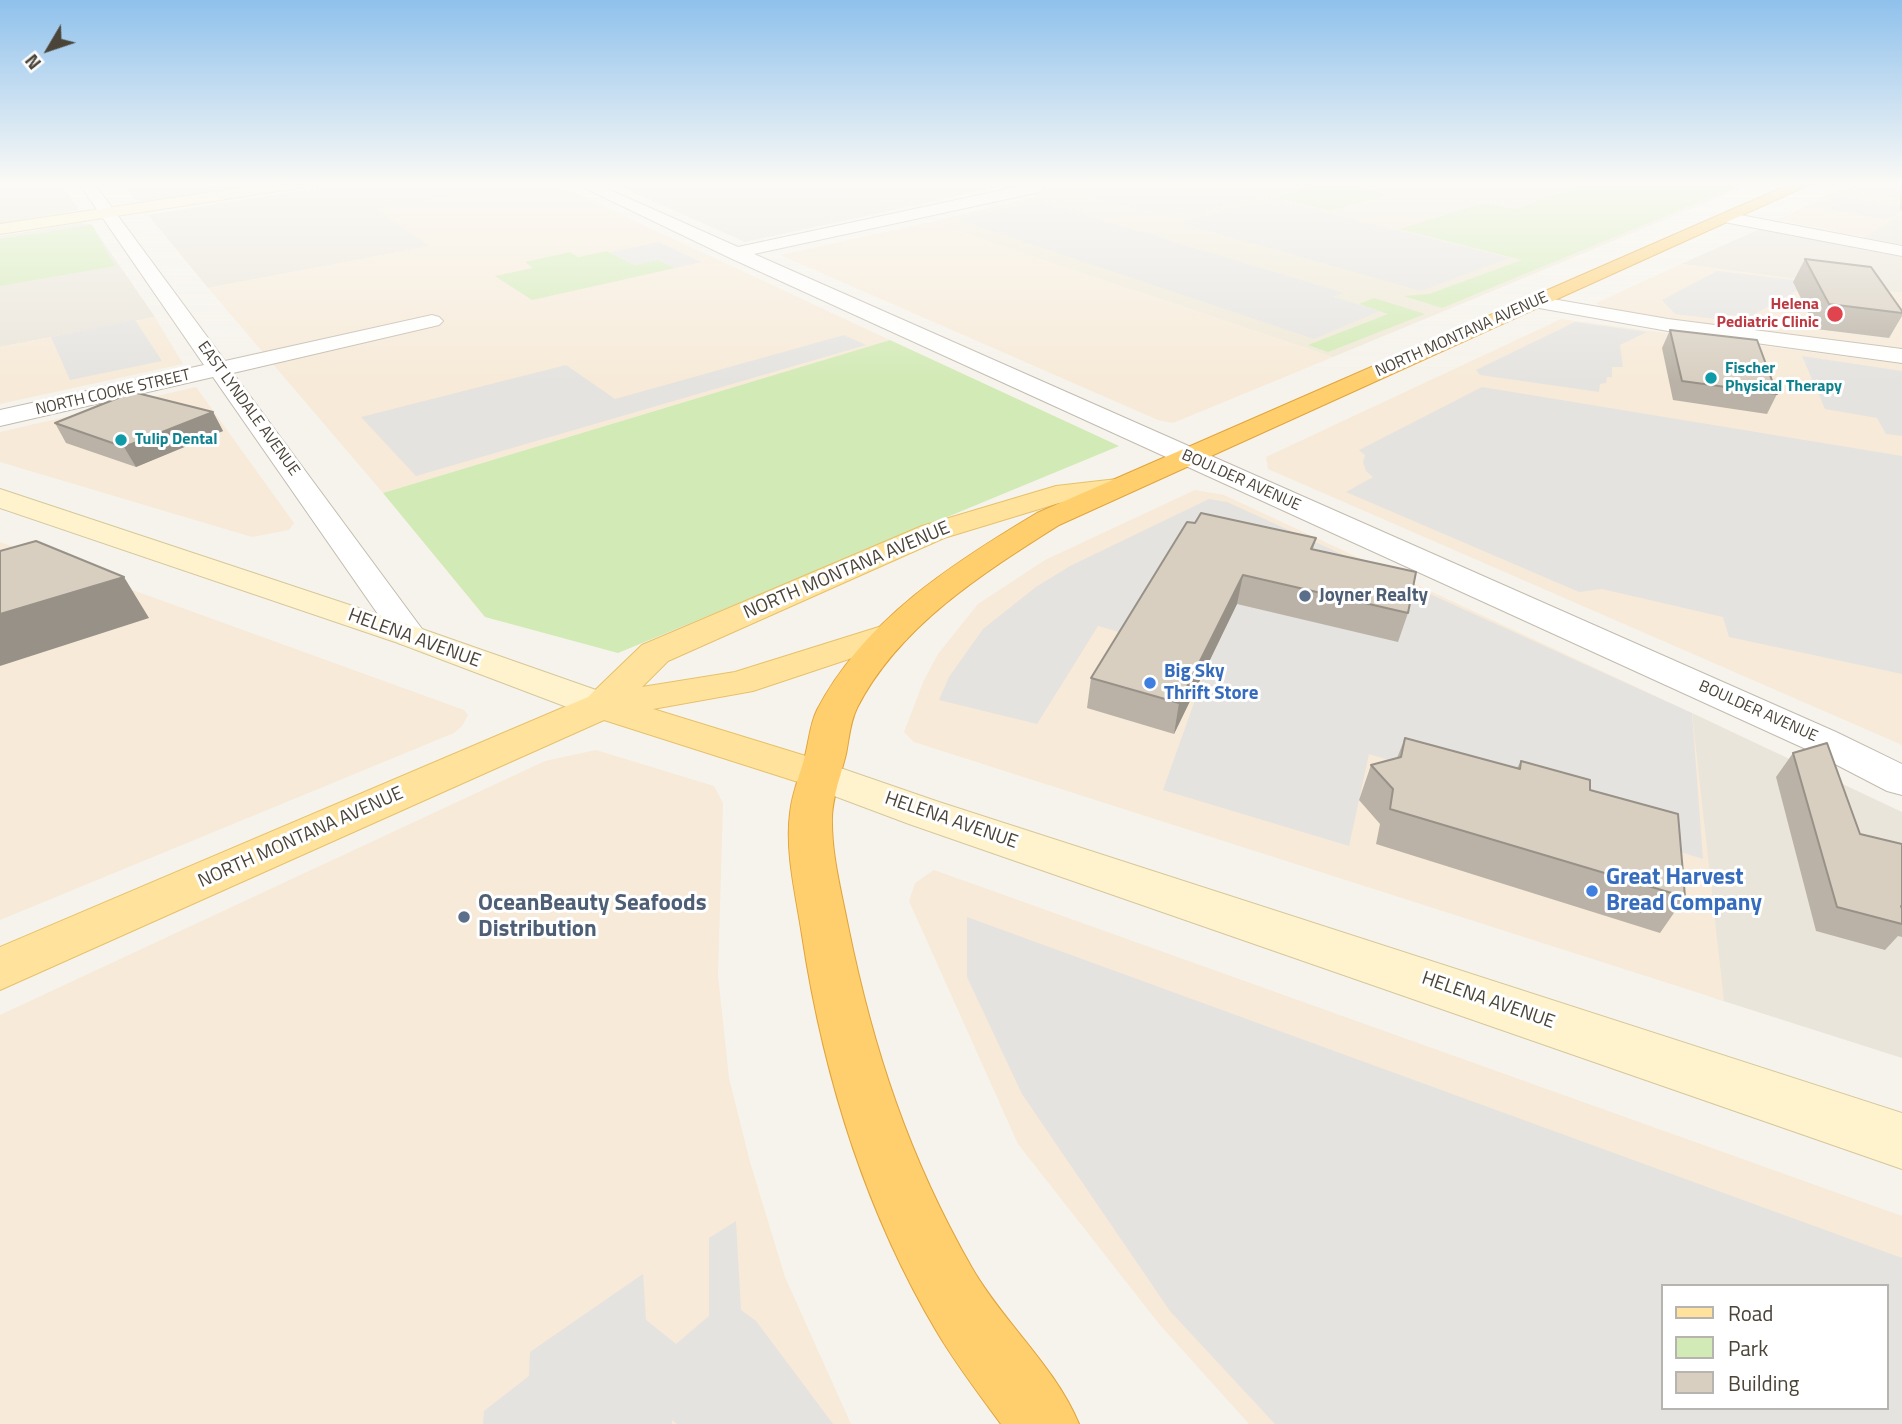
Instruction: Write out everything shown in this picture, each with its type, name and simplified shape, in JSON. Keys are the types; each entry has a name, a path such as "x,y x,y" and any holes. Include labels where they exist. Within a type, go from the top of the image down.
{"highway":[{"name":"NORTH MONTANA AVENUE","path":"820,775 836,712 856,677 894,633 978,562 1048,519 1659,248"},
{"path":"820,775 811,814 816,878 833,986 864,1100 882,1152 953,1297 1044,1424"}],"main road":[{"name":"NORTH MONTANA AVENUE","path":"602,706 655,653 933,532 1056,495 1117,488"},
{"name":"NORTH MONTANA AVENUE","path":"0,969 602,706 740,683 894,633"},
{"name":"HELENA AVENUE","path":"602,706 820,775"}],"street":[{"name":"EAST LYNDALE AVENUE","path":"132,248 410,636"},
{"name":"BOULDER AVENUE","path":"724,248 1809,735 1902,780"},
{"path":"734,253 755,248"},
{"path":"1535,302 1655,324 1902,356"},
{"name":"NORTH COOKE STREET","path":"0,418 432,321"},
{"name":"HELENA AVENUE","path":"0,498 410,636 602,706"},
{"name":"HELENA AVENUE","path":"820,775 924,813 1902,1141"}],"shaded area":[{"path":"0,248 108,248 155,317 0,347"},
{"path":"175,248 418,248 208,288"},
{"path":"417,248 694,248 890,340 383,493 208,288"},
{"path":"627,248 673,248 701,262 675,268 658,260 634,265 610,252"},
{"path":"810,248 1009,248 1333,357 1173,423 1158,420 780,255"},
{"path":"1009,248 1595,248 1333,357"},
{"path":"1044,248 1196,248 1344,293 1333,297 1380,311 1314,339"},
{"path":"1271,248 1470,248 1509,258 1421,291"},
{"path":"1716,248 1859,248 1902,257 1902,293 1681,264"},
{"path":"1681,264 1902,293 1902,349 1618,312 1603,309 1596,303"},
{"path":"1717,271 1836,285 1803,287 1751,316 1728,315 1715,319 1675,314 1662,300"},
{"path":"155,317 183,364 0,404 0,347"},
{"path":"1561,319 1902,364 1902,745 1268,469 1266,457"},
{"path":"135,320 162,361 70,380 51,337"},
{"path":"1575,322 1647,332 1620,345 1623,367 1612,367 1612,377 1607,377 1606,383 1600,384 1599,392 1480,375 1476,370"},
{"path":"844,335 866,345 416,476 361,417 566,365 615,399"},
{"path":"1802,356 1902,371 1902,436 1886,434 1877,418 1825,409"},
{"path":"196,387 294,523 289,530 252,537 0,462 0,432"},
{"path":"1482,387 1902,456 1902,674 1729,637 1723,617 1602,589 1579,592 1346,492 1373,477 1366,471 1363,462 1365,455 1359,450"},
{"path":"1195,490 1224,495 1692,713 1724,1001 914,742 904,732 924,680 938,654 978,604 1045,560"},
{"path":"1209,499 1227,502 1692,713 1703,859 1369,754 1349,846 1163,790 1210,658 1098,626 1037,724 939,700 949,677 983,629 1036,587 1070,566"},
{"path":"0,542 464,710 468,715 454,733 0,920"},
{"path":"1692,713 1902,812 1902,1058 1714,998"},
{"path":"596,750 714,786 723,803 718,975 729,1078 750,1162 785,1277 851,1424 0,1424 0,1015 545,761"},
{"path":"934,870 1902,1216 1902,1424 1249,1424 1160,1325 1018,1144 909,901 915,883"},
{"path":"967,917 1902,1258 1902,1424 1275,1424 1170,1311 1022,1094 967,977"},
{"path":"736,1221 741,1310 756,1321 833,1424 677,1424 672,1420 672,1424 483,1424 484,1411 529,1376 530,1352 643,1274 646,1320 676,1344 709,1316 709,1238"}],"green space":[{"path":"0,248 105,248 115,266 0,286"},
{"path":"1477,248 1587,248 1442,308 1404,296 1429,294 1522,260"},
{"path":"607,251 634,265 658,260 675,268 532,300 495,276 533,268 525,262 570,252 578,257"},
{"path":"1374,298 1425,314 1328,352 1308,345 1388,314 1359,304"},
{"path":"890,340 1119,446 618,653 485,617 383,493"}],"building":[{"path":"1805,259 1871,267 1902,313 1829,304"},
{"path":"1670,330 1757,340 1777,394 1682,381"},
{"path":"133,392 213,412 124,447 55,423"},
{"path":"1201,513 1316,538 1311,549 1416,572 1408,613 1243,575 1179,703 1091,678 1187,522 1195,523"},
{"path":"36,541 124,577 0,614 0,551"},
{"path":"1405,738 1520,769 1521,761 1590,780 1590,790 1678,814 1685,897 1390,809 1393,789 1371,765 1401,757"},
{"path":"1827,743 1860,834 1902,844 1902,924 1837,907 1793,753"}],"place":[{"name":"Helena Pediatric Clinic","path":"1835,314"},
{"name":"Fischer Physical Therapy","path":"1711,378"},
{"name":"Tulip Dental","path":"121,440"},
{"name":"Joyner Realty","path":"1305,596"},
{"name":"Big Sky Thrift Store","path":"1150,683"},
{"name":"Great Harvest Bread Company","path":"1592,891"},
{"name":"OceanBeauty Seafoods Distribution","path":"464,917"}]}
